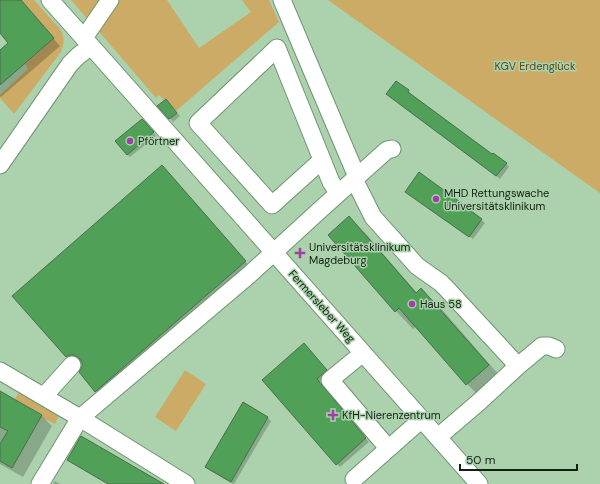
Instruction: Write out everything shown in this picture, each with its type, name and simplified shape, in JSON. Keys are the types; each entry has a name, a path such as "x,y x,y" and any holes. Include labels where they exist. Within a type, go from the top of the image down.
{"street":[{"name":"Fermersleber Weg","path":"50,0 479,484"},
{"path":"0,165 70,64 78,56 110,0"},
{"path":"282,0 372,217 414,263 446,288 518,366"},
{"path":"322,160 272,205 198,123 277,48 331,182 338,193"},
{"path":"40,484 80,418 249,275 387,150 392,149"},
{"path":"438,437 542,346 549,346 556,349"},
{"path":"363,353 330,380 388,448"},
{"path":"44,396 72,365"},
{"path":"0,371 44,396 186,484"},
{"path":"354,479 422,418"}],"green space":[{"path":"21,0 34,0 61,30 64,41 61,52 14,114 0,98 0,95 28,69 25,64 54,38"},
{"path":"71,0 104,0 89,21"},
{"path":"115,0 167,0 199,48 251,12 242,0 269,0 279,22 176,111 166,99 164,100 159,95 156,98 96,28"},
{"name":"KGV Erdenglück","path":"328,0 600,0 600,193"},
{"path":"185,370 206,384 176,431 155,417"},
{"path":"19,392 60,414 55,424 41,417 43,415 15,399"}],"building":[{"path":"0,0 21,0 54,38 0,85 0,50 8,43 0,33"},
{"path":"396,81 409,90 408,92 492,154 493,153 507,163 496,176 386,94"},
{"path":"166,99 177,113 169,119 157,106"},
{"name":"Pförtner","path":"142,119 154,132 127,155 115,141"},
{"path":"162,165 246,261 95,392 79,372 82,367 82,362 79,358 74,355 69,355 66,357 12,296"},
{"name":"MHD Rettungswache Universitätsklinikum","path":"419,172 482,219 469,237 405,192"},
{"name":"Haus 58","path":"349,216 416,293 421,288 489,365 466,385 399,308 395,312 328,235"},
{"path":"304,343 327,370 317,379 366,438 336,465 262,380"},
{"path":"0,391 42,415 12,468 0,461 0,444 8,431 0,427"},
{"path":"243,402 268,417 231,482 205,467"},
{"path":"81,436 164,484 108,484 67,460"}],"place":[{"name":"Pförtner","path":"130,141"},
{"name":"MHD Rettungswache Universitätsklinikum","path":"436,199"},
{"name":"Universitätsklinikum Magdeburg","path":"300,253"},
{"name":"Haus 58","path":"412,304"},
{"name":"KfH-Nierenzentrum","path":"333,415"}]}
